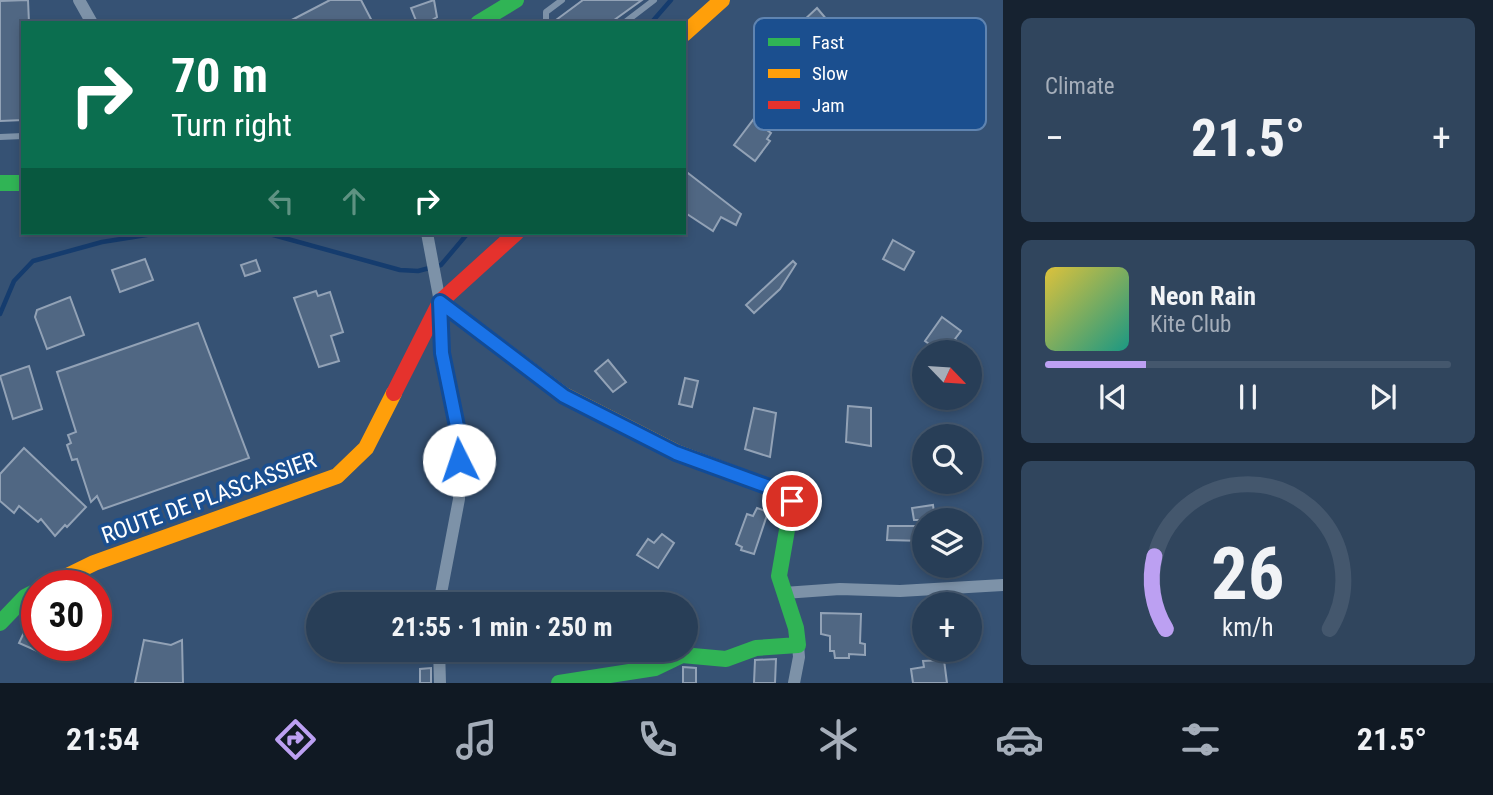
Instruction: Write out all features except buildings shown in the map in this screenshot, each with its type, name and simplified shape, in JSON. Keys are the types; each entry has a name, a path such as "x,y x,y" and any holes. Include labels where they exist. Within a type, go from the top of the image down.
{"street":[{"path":"79,0 91,21"},
{"path":"494,12 507,0"},
{"path":"481,21 516,0"},
{"path":"686,32 722,0"},
{"path":"0,183 21,183"},
{"path":"427,235 440,302 442,353 460,441 459,499 441,592"},
{"name":"ROUTE DE PLASCASSIER","path":"80,570 337,476 366,448 440,302 514,235"},
{"path":"440,302 564,396 676,453 783,492 792,501 793,509 781,552 779,576 798,645 799,657 794,683"},
{"path":"784,593 840,589 900,591 1003,585"},
{"path":"0,623 21,601"},
{"path":"559,683 655,668 682,656 726,659 756,648 787,648 798,645"},
{"path":"439,662 440,683"}],"lane":[{"path":"546,21 546,12 562,0"},
{"path":"627,21 654,0"},
{"path":"0,137 21,136"}],"waterway":[{"path":"653,21 671,0"},
{"path":"0,314 14,281 33,261 102,242 146,235"},
{"path":"273,235 400,270 418,271 441,265 466,235"}],"traffic: fast":[{"path":"481,21 516,0"},
{"path":"0,183 21,183"},
{"path":"559,683 655,668 682,655 726,659 756,648 798,645 796,628 779,576 792,501 783,492 748,479"},
{"path":"0,623 21,601"}],"traffic: slow":[{"path":"686,32 722,0"},
{"path":"440,302 564,395 676,452 748,479"},
{"path":"80,570 337,476 366,448 394,393"}],"traffic: jam":[{"path":"394,393 440,302 514,235"}],"route":[{"path":"459,460 460,441 442,353 440,302 564,396 676,453 783,492 792,501"}]}
